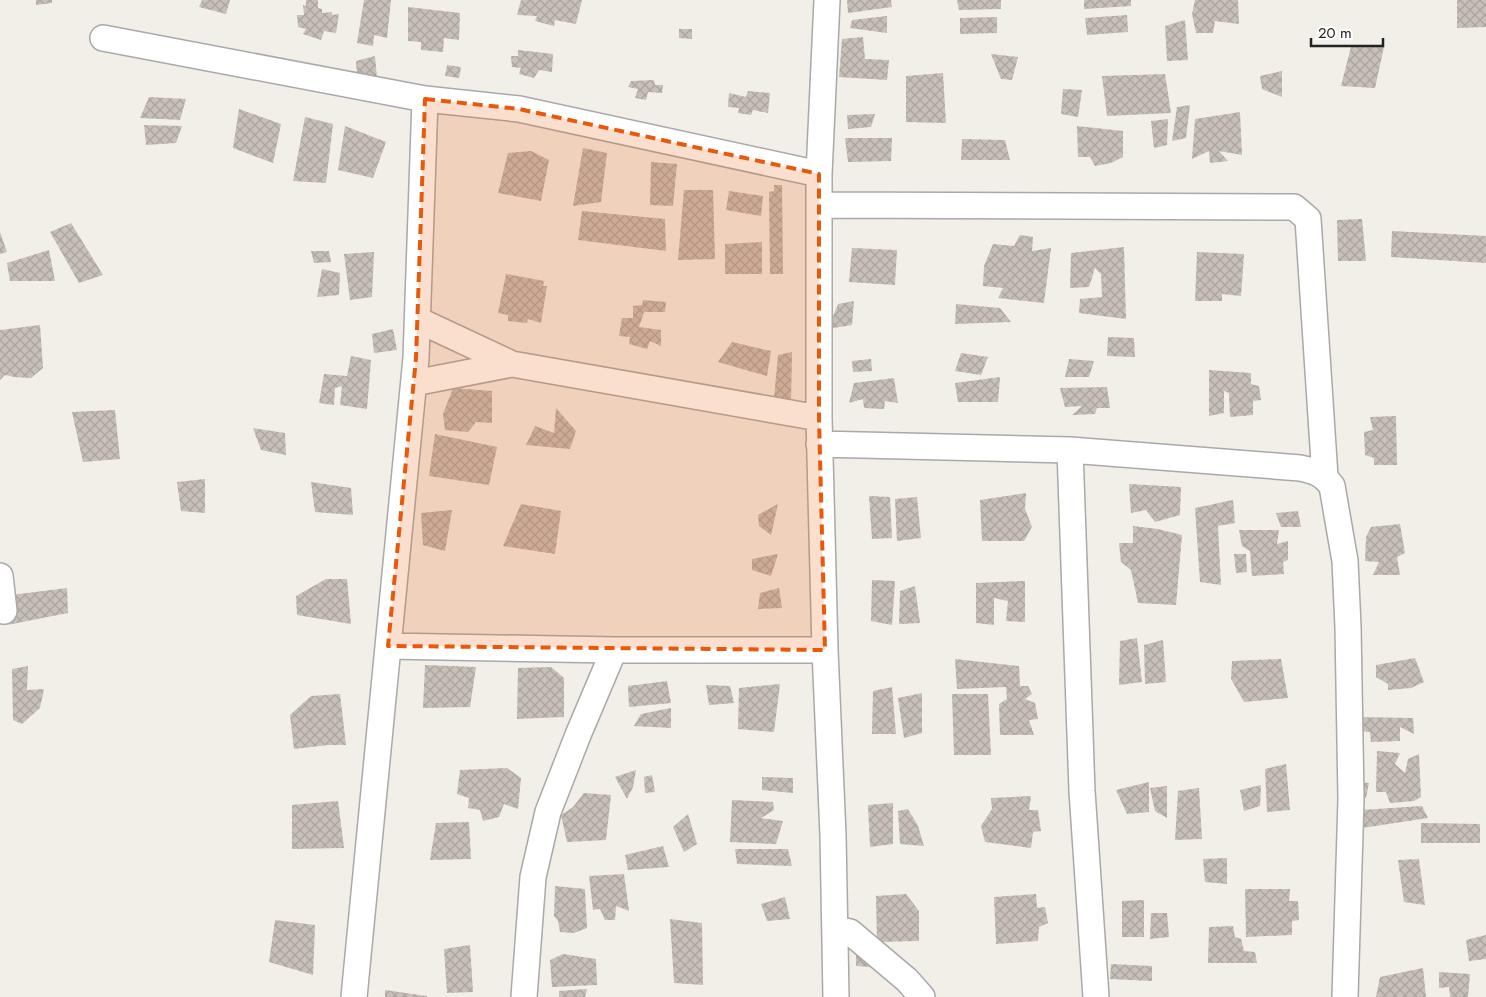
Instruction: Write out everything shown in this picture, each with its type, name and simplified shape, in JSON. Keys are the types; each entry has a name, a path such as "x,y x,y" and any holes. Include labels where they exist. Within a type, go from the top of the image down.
{"street":[{"path":"827,0 819,174 818,418 833,835 836,997"},
{"path":"103,38 425,99 519,108 819,174"},
{"path":"354,997 414,383 418,320 425,99"},
{"path":"819,205 1294,207 1308,219 1326,477"},
{"path":"418,320 512,364 818,418"},
{"path":"414,383 512,364"},
{"path":"819,444 1070,450 1300,468 1317,472 1326,477 1332,486 1344,553 1348,627 1351,799 1345,997"},
{"path":"1070,450 1082,791 1096,997"},
{"path":"0,576 4,611"},
{"path":"388,646 614,650 825,650"},
{"path":"524,997 534,877 548,812 614,650"},
{"path":"835,929 850,932 907,980 922,997"}],"highlighted area":[{"path":"425,99 519,109 819,174 819,418 825,650 388,646 416,358"}],"building":[{"path":"36,0 52,0 52,3 36,5"},
{"path":"202,0 230,0 226,14 199,7"},
{"path":"306,0 318,0 318,8 322,9 322,13 332,12 332,15 339,14 336,33 324,31 321,40 303,34 306,29 298,27 297,15 304,15 303,5 306,6"},
{"path":"364,0 391,0 387,38 374,35 373,46 357,43"},
{"path":"521,0 582,0 576,24 555,20 554,26 535,21 537,16 517,15"},
{"path":"847,0 891,0 892,7 848,13"},
{"path":"957,0 1001,0 1001,9 959,10"},
{"path":"1084,0 1131,0 1131,6 1084,9"},
{"path":"1195,0 1238,0 1239,24 1215,21 1213,33 1196,33 1192,14"},
{"path":"1457,0 1486,0 1486,27 1457,28"},
{"path":"408,7 460,13 459,40 444,38 443,52 421,50 421,42 408,41"},
{"path":"1127,15 1128,32 1087,35 1085,18"},
{"path":"887,16 887,33 850,28 852,20"},
{"path":"997,17 997,33 960,34 960,18"},
{"path":"1185,20 1188,60 1167,61 1165,26"},
{"path":"679,29 692,29 692,39 679,38"},
{"path":"863,37 865,59 889,60 887,80 839,77 842,39"},
{"path":"1351,47 1384,47 1375,88 1341,86"},
{"path":"518,50 553,54 552,72 539,70 534,78 519,74 521,68 512,67 511,56 518,56"},
{"path":"991,54 1018,57 1012,80 1001,79"},
{"path":"375,56 377,78 357,77 356,61"},
{"path":"447,65 461,67 459,78 445,76"},
{"path":"1282,71 1282,97 1262,89 1260,76"},
{"path":"943,73 946,123 906,122 906,76"},
{"path":"1165,74 1171,113 1107,116 1102,76"},
{"path":"654,80 655,85 663,85 662,93 648,92 646,100 635,98 638,89 628,87 631,81"},
{"path":"1063,89 1082,90 1078,117 1061,114"},
{"path":"748,91 770,93 768,113 753,110 751,115 738,113 739,108 728,107 729,93 746,97"},
{"path":"149,97 186,99 180,120 140,118"},
{"path":"1190,105 1186,138 1172,141 1177,107"},
{"path":"239,109 281,124 273,163 233,148"},
{"path":"1240,112 1242,155 1219,151 1228,161 1210,163 1209,151 1192,159 1195,119"},
{"path":"875,114 871,127 848,129 847,115"},
{"path":"305,117 333,124 326,183 293,181"},
{"path":"1168,119 1167,145 1154,148 1151,121"},
{"path":"144,125 182,126 176,143 146,145"},
{"path":"345,126 386,142 373,178 338,170"},
{"path":"1077,126 1123,131 1123,157 1111,163 1095,166 1090,157 1078,157"},
{"path":"845,138 892,138 891,161 848,162"},
{"path":"962,139 1005,140 1010,160 961,160"},
{"path":"583,148 607,153 601,202 573,206"},
{"path":"531,151 549,160 541,201 498,193 508,153"},
{"path":"651,162 677,164 673,206 650,205"},
{"path":"774,185 782,185 783,274 770,274 769,192 774,191"},
{"path":"684,190 713,190 715,259 678,260"},
{"path":"729,191 763,196 761,216 726,210"},
{"path":"582,211 665,219 666,251 578,240"},
{"path":"1362,219 1366,261 1338,261 1337,220"},
{"path":"71,223 103,275 79,283 50,232"},
{"path":"1392,231 1486,236 1486,263 1391,257"},
{"path":"0,232 7,252 0,254"},
{"path":"1020,235 1033,237 1032,251 1051,248 1044,303 998,298 1003,288 983,286 984,266 993,244 1014,246"},
{"path":"762,242 762,274 725,274 725,244"},
{"path":"1124,247 1126,319 1079,313 1080,299 1102,297 1101,274 1095,268 1089,287 1070,288 1071,253"},
{"path":"852,248 897,250 895,285 849,282"},
{"path":"49,250 55,281 10,281 7,263"},
{"path":"311,251 329,251 331,262 314,263"},
{"path":"374,252 372,297 350,300 344,254"},
{"path":"1197,252 1244,254 1241,296 1222,294 1222,301 1195,301"},
{"path":"322,269 340,273 339,295 317,297"},
{"path":"506,274 544,281 543,286 547,286 541,323 528,319 527,323 508,321 508,315 498,313"},
{"path":"643,300 666,302 665,312 644,312 639,327 661,330 661,346 650,341 647,349 629,344 630,337 619,336 622,318 633,318 633,306 642,305"},
{"path":"854,301 852,325 828,329 838,304"},
{"path":"956,304 1000,308 1011,322 955,324"},
{"path":"40,325 43,368 31,378 5,375 0,380 0,330"},
{"path":"393,329 397,350 374,353 372,334"},
{"path":"1108,337 1134,338 1135,357 1107,356"},
{"path":"732,342 771,351 767,376 718,362"},
{"path":"792,352 791,403 774,398 778,355"},
{"path":"961,353 988,357 981,375 955,371"},
{"path":"351,356 371,360 367,409 340,405 342,386 335,388 334,405 319,403 324,374 347,376"},
{"path":"871,359 872,371 853,372 852,361"},
{"path":"1069,359 1094,361 1089,377 1065,377"},
{"path":"1209,370 1251,373 1251,384 1259,386 1261,400 1253,401 1253,415 1230,417 1229,393 1224,391 1224,413 1209,416"},
{"path":"1000,377 998,402 958,402 955,383"},
{"path":"894,378 898,403 885,401 884,409 864,408 863,399 849,403 854,383"},
{"path":"1107,387 1110,408 1097,408 1095,414 1072,415 1082,406 1065,407 1060,388"},
{"path":"453,388 492,391 492,423 476,422 468,432 445,430 443,414"},
{"path":"556,408 576,431 570,449 526,445 535,426 554,433"},
{"path":"115,410 120,459 83,462 72,412"},
{"path":"1396,416 1397,465 1374,465 1374,458 1365,455 1364,432 1373,430 1370,417"},
{"path":"253,428 285,433 286,455 261,450"},
{"path":"435,434 497,447 489,485 429,476"},
{"path":"205,479 205,513 181,511 177,482"},
{"path":"311,482 351,488 353,515 315,512"},
{"path":"1129,484 1181,487 1180,515 1155,522 1146,510 1131,513"},
{"path":"1026,493 1025,509 1032,527 1024,541 982,541 980,500"},
{"path":"869,496 890,497 892,538 872,539"},
{"path":"917,497 921,538 897,541 895,499"},
{"path":"1233,500 1235,523 1218,526 1221,585 1200,582 1195,508"},
{"path":"521,504 561,511 555,554 503,546"},
{"path":"778,504 771,535 759,526 758,515"},
{"path":"452,510 445,551 423,545 421,513"},
{"path":"1298,511 1301,527 1281,527 1276,513"},
{"path":"1400,524 1405,553 1397,557 1400,575 1373,575 1379,562 1365,561 1366,537 1371,527"},
{"path":"1133,526 1158,529 1182,535 1176,605 1138,603 1131,570 1121,562 1119,543 1133,543"},
{"path":"1239,530 1279,530 1277,544 1288,541 1288,560 1283,562 1284,574 1252,576 1250,551 1242,546"},
{"path":"778,554 771,576 752,570 752,559"},
{"path":"1234,554 1246,554 1247,572 1236,573"},
{"path":"326,579 347,579 351,624 297,615 296,596"},
{"path":"872,580 895,581 892,625 871,621"},
{"path":"1025,581 1025,622 1006,621 1008,601 994,598 994,625 976,623 976,583"},
{"path":"915,586 920,623 899,624 900,591"},
{"path":"67,588 68,613 7,625 11,595"},
{"path":"779,588 782,608 758,609 760,593"},
{"path":"1137,638 1142,682 1119,685 1120,641"},
{"path":"1163,640 1166,682 1145,684 1144,645"},
{"path":"1415,658 1424,682 1411,688 1388,690 1388,684 1376,677 1376,665"},
{"path":"955,659 1019,666 1020,686 1028,686 1032,694 1025,699 1035,703 1038,719 1029,720 1034,735 1000,735 999,704 1007,699 1006,687 957,689"},
{"path":"1281,659 1288,698 1244,702 1231,679 1232,661"},
{"path":"425,665 476,667 470,707 423,708"},
{"path":"28,666 27,690 44,689 40,708 22,724 13,720 12,669"},
{"path":"551,667 564,678 564,717 517,719 518,668"},
{"path":"667,681 671,703 629,707 628,686"},
{"path":"780,684 774,732 738,729 739,688"},
{"path":"706,685 730,686 734,703 709,705"},
{"path":"892,687 896,734 872,734 873,691"},
{"path":"922,693 922,733 904,738 898,698"},
{"path":"340,694 346,745 294,749 290,715 311,696"},
{"path":"952,694 988,694 991,755 954,755"},
{"path":"671,708 671,728 634,726 641,714"},
{"path":"1355,717 1413,718 1414,734 1400,727 1400,741 1371,742 1370,732 1359,731"},
{"path":"1377,751 1400,753 1395,764 1405,773 1408,759 1419,754 1421,797 1414,801 1390,803 1386,792 1376,792"},
{"path":"1286,764 1290,810 1267,812 1265,769"},
{"path":"507,768 521,778 518,809 504,804 499,817 483,821 480,810 468,808 469,798 457,794 460,770"},
{"path":"636,770 633,787 627,799 615,777"},
{"path":"652,775 655,792 645,793 644,777"},
{"path":"762,777 793,778 793,793 762,790"},
{"path":"1149,782 1149,812 1127,814 1116,790"},
{"path":"1361,782 1369,783 1366,798 1358,795"},
{"path":"1261,785 1260,806 1244,811 1240,790"},
{"path":"1167,786 1167,818 1155,811 1150,788"},
{"path":"1199,788 1202,839 1175,840 1178,791"},
{"path":"584,793 611,795 606,840 567,842 561,815 573,807"},
{"path":"1031,796 1029,810 1038,810 1041,831 1033,832 1031,848 985,842 981,826 992,809 991,798"},
{"path":"732,800 773,802 774,810 761,818 783,821 776,844 730,842"},
{"path":"338,801 344,848 292,849 292,805"},
{"path":"893,803 893,844 870,847 868,805"},
{"path":"1422,806 1428,818 1362,828 1361,810"},
{"path":"908,809 918,826 924,846 900,844 898,811"},
{"path":"688,814 697,844 684,852 673,827"},
{"path":"469,822 471,859 430,860 436,823"},
{"path":"1421,823 1480,824 1480,843 1421,843"},
{"path":"663,846 669,867 628,870 625,855"},
{"path":"735,849 788,849 792,866 737,864"},
{"path":"1227,858 1227,884 1205,882 1203,859"},
{"path":"1419,859 1425,905 1404,902 1398,860"},
{"path":"624,874 629,911 616,906 615,920 605,920 600,909 593,910 589,876"},
{"path":"555,886 585,889 587,928 574,933 560,932 558,921 554,916"},
{"path":"1245,889 1290,889 1289,901 1298,901 1299,920 1292,921 1292,935 1246,937"},
{"path":"906,894 919,911 919,941 877,942 876,896"},
{"path":"1036,894 1037,908 1045,907 1048,923 1039,927 1038,941 996,944 994,897"},
{"path":"785,897 790,919 767,921 761,904"},
{"path":"1144,900 1144,937 1122,937 1122,901"},
{"path":"1151,913 1167,913 1169,937 1150,939"},
{"path":"670,919 702,923 703,985 674,983"},
{"path":"275,920 315,925 313,975 269,962"},
{"path":"1233,926 1235,937 1241,939 1244,951 1255,952 1257,963 1208,963 1209,927"},
{"path":"1486,935 1486,959 1469,961 1466,940"},
{"path":"470,945 473,992 447,993 444,949"},
{"path":"856,950 884,968 856,966"},
{"path":"563,954 596,959 597,985 552,987 550,960"},
{"path":"1111,964 1152,966 1152,981 1110,979"},
{"path":"1423,968 1426,997 1376,997 1380,977"},
{"path":"1439,972 1470,974 1468,997 1450,997 1449,987 1439,988"},
{"path":"587,989 585,997 559,997 559,991"},
{"path":"385,990 427,996 427,997 385,997"}]}
